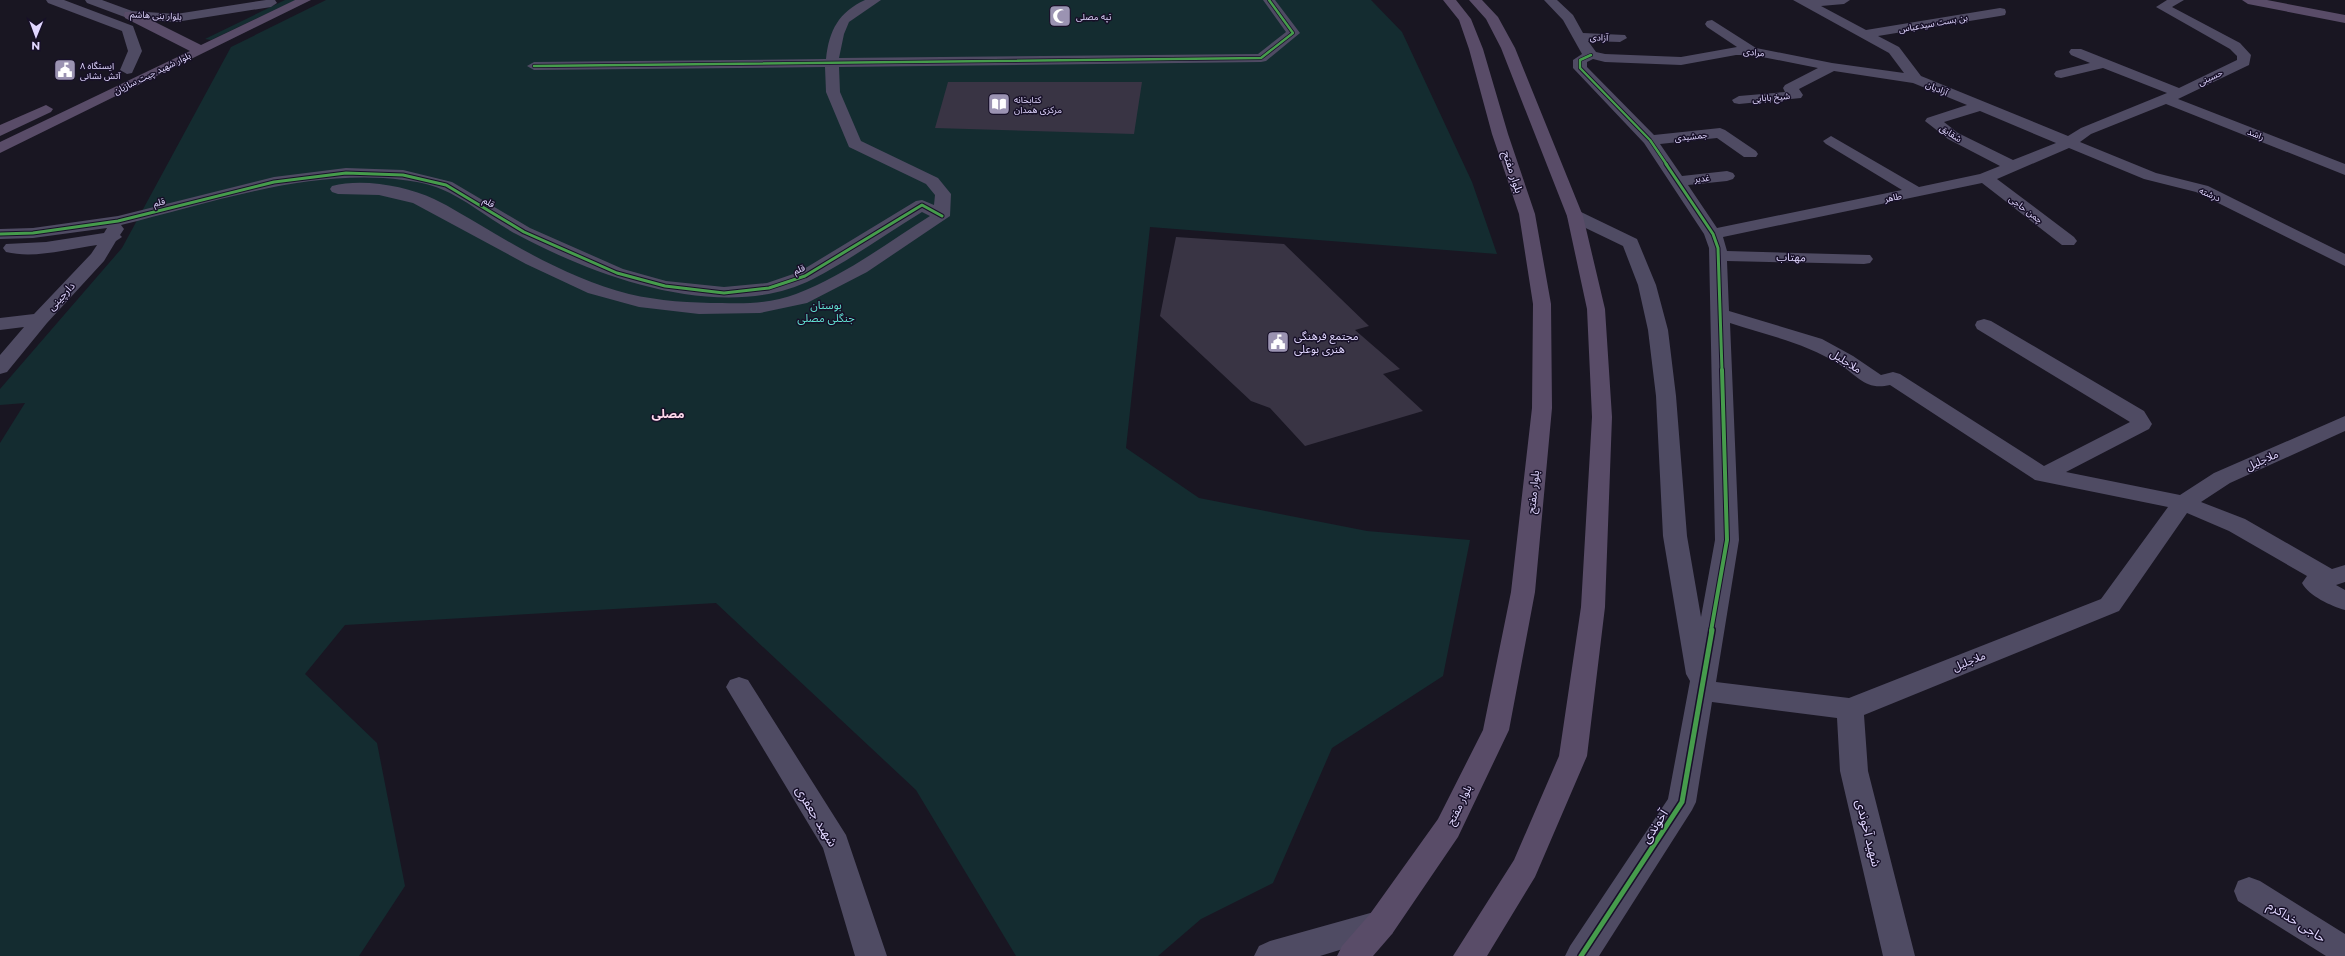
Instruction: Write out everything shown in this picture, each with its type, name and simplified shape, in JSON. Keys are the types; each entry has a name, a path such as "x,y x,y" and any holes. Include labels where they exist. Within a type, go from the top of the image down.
{"main road":[{"name":"بلوار شهید چیت سازیان","path":"0,148 199,50 305,0"},
{"name":"بلوار مفتح","path":"1353,956 1380,924 1448,828 1496,730 1523,592 1542,408 1542,304 1527,214 1500,134 1476,49 1465,19 1449,0"},
{"path":"1469,956 1525,868 1573,756 1593,607 1602,417 1596,309 1575,216 1508,48 1492,17 1475,0"},
{"path":"2248,0 2345,19"},
{"path":"2298,0 2345,9"},
{"name":"بلوار شهید چیت سازیان","path":"170,50 274,2"},
{"path":"130,14 199,50"},
{"name":"بلوار شهید چیت سازیان","path":"113,77 149,60"},
{"path":"0,131 56,104"}],"street":[{"name":"بلوار بنی هاشم","path":"91,0 130,14 176,18 274,2"},
{"path":"875,0 860,8 844,20 836,37 832,62 833,90 854,144 932,181 943,194 942,216"},
{"path":"534,66 1261,58 1293,33 1269,0"},
{"path":"1551,1 1568,0"},
{"path":"1803,2 1844,0"},
{"name":"حسینی","path":"2068,143 2086,131 2172,96 2244,62 2244,55 2236,46 2162,7 2178,0"},
{"name":"بلوار بنی هاشم","path":"61,1 128,29 136,51 127,70"},
{"path":"1551,1 1568,18 1578,37 1591,55"},
{"name":"آزادیان","path":"1803,2 1894,50 1916,79 2068,143"},
{"name":"بن بست سیدعباس","path":"1866,34 2000,12"},
{"path":"1712,24 1752,51"},
{"name":"آزادی","path":"1578,37 1620,38"},
{"name":"مرادی","path":"1591,55 1605,58 1660,62 1752,51 1832,67 1916,79"},
{"name":"راشد","path":"2076,52 2105,63 2172,96 2345,170"},
{"name":"آخوندی","path":"1581,956 1682,802 1727,540 1718,248 1713,234 1650,140 1580,68 1580,60 1591,55"},
{"path":"2060,74 2105,63"},
{"name":"شیخ بابایی","path":"1739,100 1796,95 1790,88 1832,67"},
{"name":"شقایق","path":"1980,106 1932,121 1953,136 2014,167"},
{"name":"جمشیدی","path":"1650,140 1720,133 1750,154"},
{"path":"1831,142 1916,192"},
{"name":"طاهر","path":"1713,234 1985,178 2068,143"},
{"name":"درشته","path":"2068,143 2150,176 2202,189 2345,261"},
{"name":"قلم","path":"0,248 46,247 115,229 274,182 346,173 403,175 446,185 524,232 617,273 665,286 724,293 769,288 805,276 922,205 942,216"},
{"name":"غدیر","path":"1677,181 1727,176"},
{"name":"چمن حاجی","path":"1985,178 2068,241"},
{"name":"قلم","path":"0,234 115,229 309,191 358,187 419,199 560,274 609,294 657,305 704,309 750,308 782,303 808,295 858,270 897,243 942,216"},
{"path":"1575,216 1631,243 1647,285 1658,330 1666,396 1675,536 1702,691"},
{"name":"دارچینی","path":"0,368 40,319 98,257 115,229"},
{"name":"مهتاب","path":"1718,256 1864,258"},
{"name":"ملاجلیل","path":"1720,314 1815,343 1846,360 1878,382 1893,378 2043,475 2183,503"},
{"path":"0,324 40,319"},
{"path":"1984,325 2137,416 2142,424 2043,475"},
{"name":"ملاجلیل","path":"1702,691 1850,709 2110,605 2183,503 2222,478 2345,423"},
{"path":"2183,503 2237,525 2337,576"},
{"path":"2337,576 2314,583 2345,601"},
{"name":"شهید جعفری","path":"739,687 836,844 871,956"},
{"name":"شهید آخوندی","path":"1850,709 1854,771 1899,956"},
{"name":"حاجی خداکرم","path":"2249,891 2345,951"},
{"path":"1270,956 1380,924"}],"green space":[{"path":"285,0 296,0 211,40 205,39"},
{"name":"بوستان جنگلی مصلی","path":"326,0 1371,0 1402,32 1472,182 1497,254 1150,227 1126,448 1199,498 1367,531 1470,540 1443,676 1332,748 1273,883 1201,919 1158,956 1016,956 916,790 716,603 345,625 305,674 377,743 405,886 359,956 0,956 0,443 25,403 0,405 0,389 122,248 231,47"}],"building":[{"path":"948,82 1142,82 1134,134 935,128"},
{"name":"مجتمع فرهنگی هنری بوعلی","path":"1176,237 1284,244 1369,326 1355,330 1400,369 1383,374 1423,411 1305,446 1270,408 1251,401 1160,316"}],"cycle path":[{"path":"534,66 1261,58 1293,33 1269,0"},
{"path":"1581,956 1682,802 1727,540 1718,248 1713,234 1650,140 1580,68 1580,60 1591,55"},
{"path":"0,234 33,233 118,221 274,182 346,173 403,175 446,185 524,232 617,273 665,286 724,293 769,288 805,276 922,205 942,216"}],"place":[{"name":"تپه مصلی","path":"1060,16"},
{"name":"ایستگاه ۸ آتش نشانی","path":"65,70"},
{"name":"کتابخانه مرکزی همدان","path":"999,104"},
{"name":"مجتمع فرهنگی هنری بوعلی","path":"1278,342"}],"district":[{"name":"مصلی","path":"668,413"}]}
